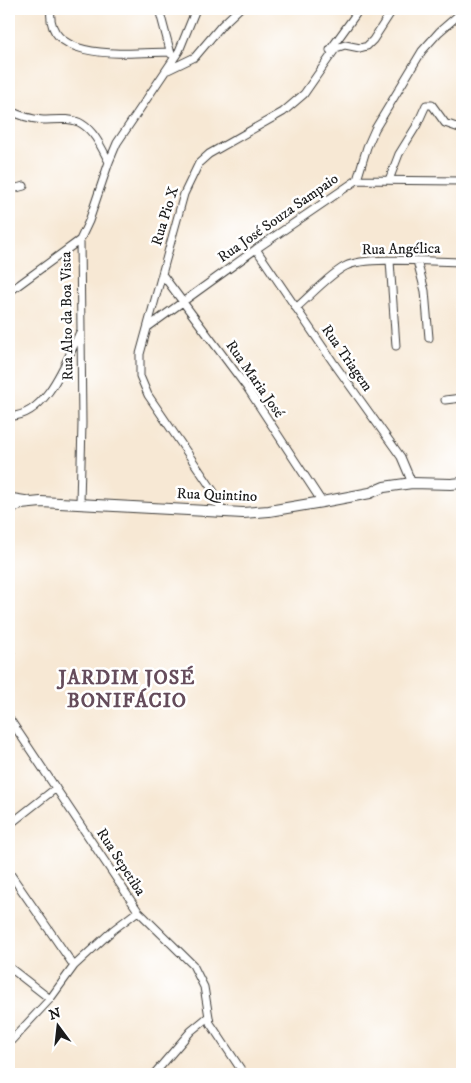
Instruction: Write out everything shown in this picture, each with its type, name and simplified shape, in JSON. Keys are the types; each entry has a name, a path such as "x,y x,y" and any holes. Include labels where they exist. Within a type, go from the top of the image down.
{"main road":[{"name":"Rua Quintino","path":"41,502 244,513 269,511 322,502 370,492 384,487 412,483 462,483"},
{"path":"9,508 21,504 41,502"}],"street":[{"path":"50,9 50,16 57,35 68,44 80,49 97,52 170,52"},
{"path":"159,9 172,61"},
{"name":"Rua Alto da Boa Vista","path":"80,503 82,423 80,240 89,221 108,162 117,143 138,110 168,70 184,42 196,9"},
{"path":"168,70 195,57 222,25 239,9"},
{"name":"Rua Pio X","path":"222,511 214,492 148,395 143,386 139,366 184,194 199,163 222,145 283,112 304,94 336,48 345,45 360,48 367,46 373,40 392,9"},
{"name":"Rua José Souza Sampaio","path":"148,327 256,249 357,180 367,147 375,129 417,58 439,32 462,12"},
{"path":"327,62 330,49 356,14"},
{"path":"389,180 399,154 417,125 426,105 432,105 445,123 462,129"},
{"path":"9,110 19,116 70,120 81,123 91,132 100,145 108,162"},
{"path":"357,180 462,181"},
{"path":"9,190 24,186"},
{"path":"9,292 80,240"},
{"name":"Rua Triagem","path":"256,249 401,457 408,469 412,483"},
{"path":"390,261 396,346"},
{"name":"Rua Angélica","path":"296,308 346,266 355,263 390,261 462,262"},
{"path":"417,261 425,290 429,338"},
{"name":"Rua Maria José","path":"162,274 248,389 322,502"},
{"path":"9,416 21,415 44,399 59,375 81,330"},
{"path":"445,400 462,398"},
{"name":"Rua Quintino","path":"9,498 41,502"},
{"name":"Rua Sepetiba","path":"9,718 138,912 193,965 204,988 208,1017 214,1031 244,1074"},
{"path":"9,825 56,788"},
{"path":"9,872 74,966"},
{"path":"9,1043 50,1000 74,966 106,936 138,912"},
{"path":"9,967 50,1000"},
{"path":"154,1074 191,1031 208,1017"}],"district":[{"name":"JARDIM JOSÉ BONIFÁCIO","path":"127,690"}]}
